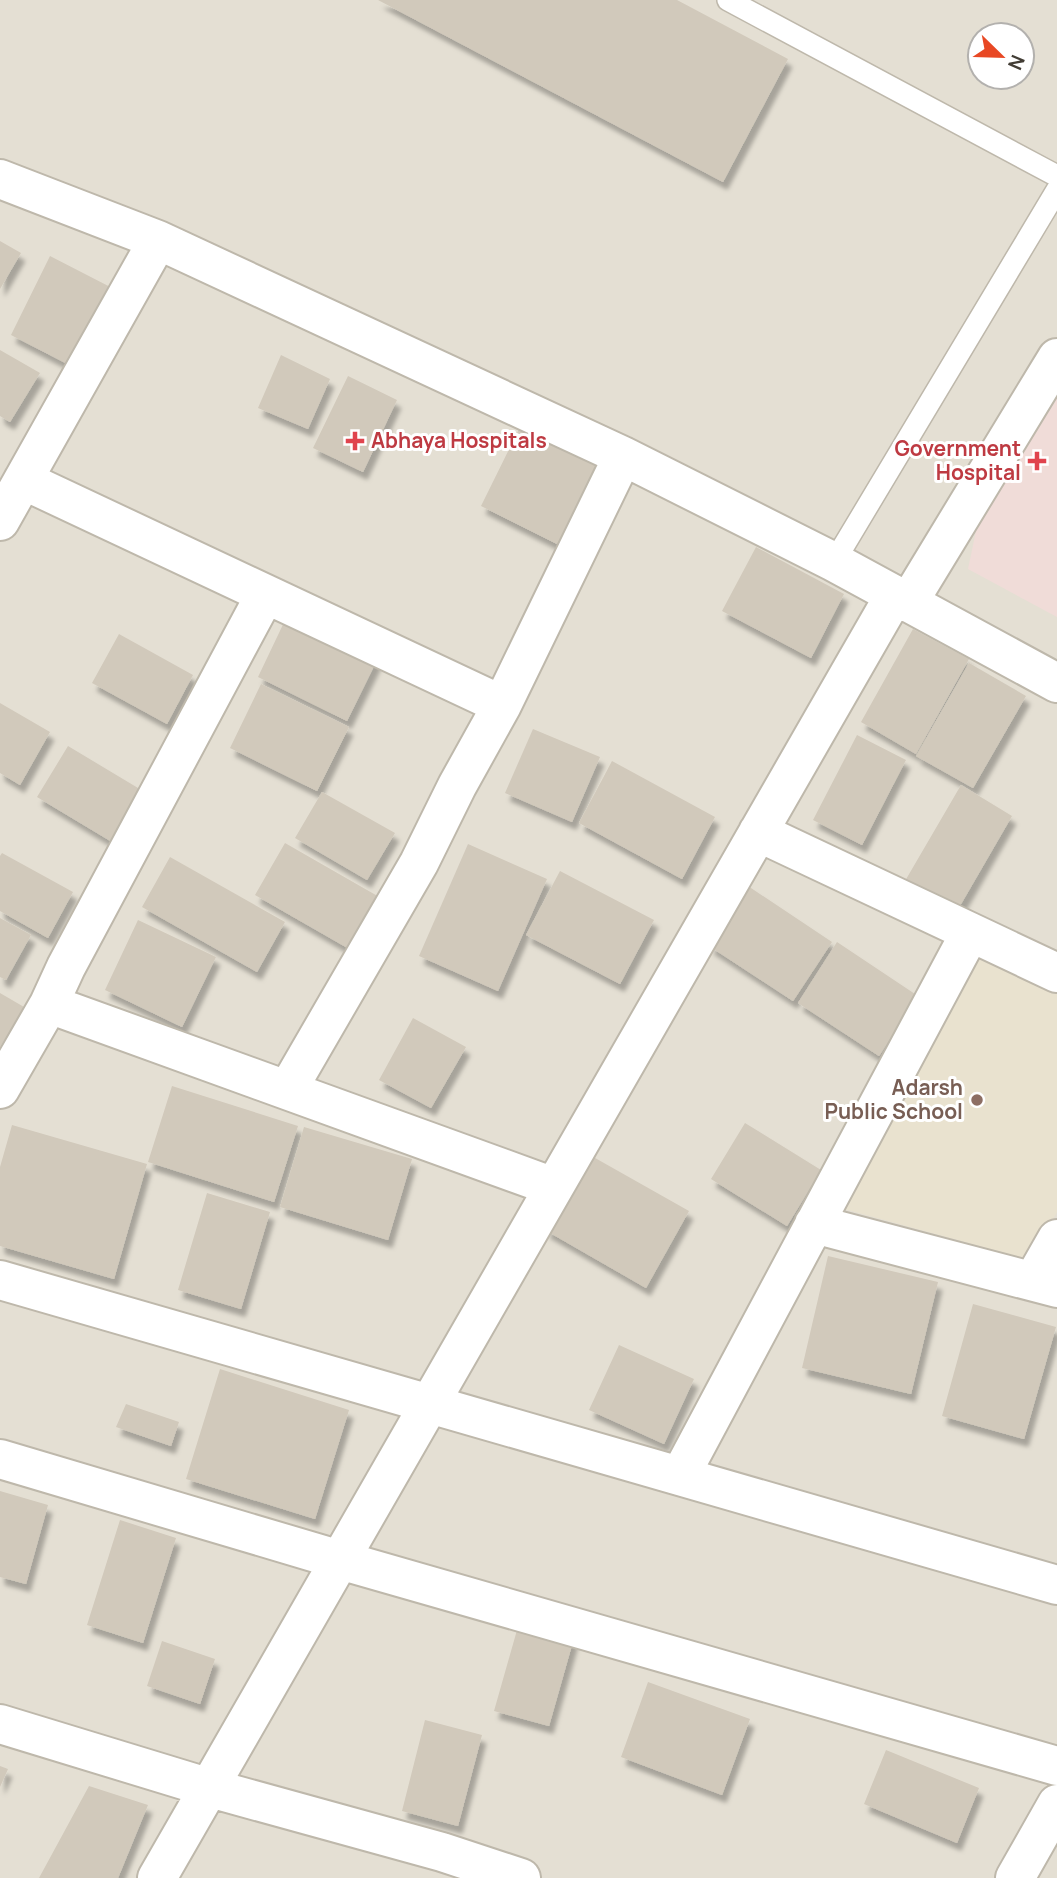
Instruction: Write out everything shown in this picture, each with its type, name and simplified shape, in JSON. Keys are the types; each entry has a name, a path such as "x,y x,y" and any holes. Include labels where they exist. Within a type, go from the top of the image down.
{"street":[{"path":"0,179 158,240 623,456 834,562 1057,683"},
{"path":"0,521 158,240"},
{"path":"158,1878 758,832 901,600 1057,358"},
{"path":"288,1089 419,863 457,786 502,705 623,456"},
{"path":"23,480 502,705"},
{"path":"0,1089 49,1004 265,595"},
{"path":"758,832 1057,973"},
{"path":"681,1474 970,933"},
{"path":"49,1004 554,1187"},
{"path":"814,1224 1045,1285 1057,1239"},
{"path":"0,1280 681,1474 1057,1585"},
{"path":"0,1459 340,1560 1057,1766"},
{"path":"0,1724 210,1788 436,1865 521,1878"},
{"path":"1015,1878 1057,1804"}],"lane":[{"path":"728,0 1057,176"},
{"path":"834,562 1057,190"}],"shaded area":[{"path":"0,0 1057,0 1057,1878 0,1878"},
{"name":"Government Hospital","path":"1057,396 1057,617 968,569 977,526"},
{"name":"Adarsh Public School","path":"975,954 1057,993 1057,1212 1030,1260 841,1208"}],"building":[{"path":"378,0 677,0 788,59 723,182"},
{"path":"0,241 21,253 0,289"},
{"path":"50,256 118,291 79,370 11,335"},
{"path":"0,350 40,373 10,422 0,416"},
{"path":"281,355 330,379 308,429 258,408"},
{"path":"348,376 397,400 363,472 313,448"},
{"path":"520,427 601,468 561,546 481,506"},
{"path":"756,547 844,594 811,658 722,611"},
{"path":"288,614 378,658 347,721 258,677"},
{"path":"913,629 969,659 916,754 861,722"},
{"path":"119,634 193,675 167,724 92,683"},
{"path":"969,663 1026,696 973,788 916,756"},
{"path":"261,684 349,727 317,791 230,748"},
{"path":"0,703 50,732 20,785 0,773"},
{"path":"533,729 600,757 572,822 505,793"},
{"path":"857,735 906,760 862,845 813,820"},
{"path":"68,746 143,791 112,842 37,797"},
{"path":"612,761 715,817 682,879 579,823"},
{"path":"961,785 1012,816 957,911 905,881"},
{"path":"322,792 395,833 367,880 295,838"},
{"path":"285,843 381,898 351,950 255,895"},
{"path":"468,844 547,879 498,991 419,956"},
{"path":"2,853 73,892 48,938 0,911"},
{"path":"170,857 285,922 257,972 142,907"},
{"path":"560,871 654,920 620,984 526,935"},
{"path":"748,886 832,942 793,1001 709,946"},
{"path":"0,918 31,935 6,980 0,977"},
{"path":"138,920 216,957 182,1027 105,990"},
{"path":"837,942 918,996 879,1056 798,1003"},
{"path":"0,993 24,1007 0,1047"},
{"path":"413,1018 466,1047 431,1108 379,1080"},
{"path":"172,1086 298,1126 274,1202 148,1162"},
{"path":"745,1123 821,1170 787,1226 711,1179"},
{"path":"12,1125 147,1164 114,1279 0,1246 0,1167"},
{"path":"304,1127 412,1159 388,1240 280,1207"},
{"path":"588,1154 689,1211 646,1288 545,1230"},
{"path":"207,1193 270,1212 241,1309 178,1290"},
{"path":"828,1256 938,1282 911,1394 802,1368"},
{"path":"973,1304 1056,1327 1024,1439 942,1416"},
{"path":"619,1345 694,1379 664,1444 589,1410"},
{"path":"220,1369 349,1410 315,1519 186,1479"},
{"path":"126,1404 179,1422 171,1446 116,1427"},
{"path":"0,1491 48,1505 26,1584 0,1577"},
{"path":"120,1520 176,1538 143,1643 87,1625"},
{"path":"519,1623 574,1638 549,1726 494,1711"},
{"path":"162,1641 215,1659 200,1704 147,1686"},
{"path":"648,1682 750,1719 722,1795 621,1757"},
{"path":"425,1720 482,1735 458,1826 402,1811"},
{"path":"886,1750 979,1788 957,1843 864,1804"},
{"path":"0,1766 8,1769 0,1787"},
{"path":"89,1786 148,1805 118,1878 39,1878"}],"place":[{"name":"Abhaya Hospitals","path":"355,441"},
{"name":"Government Hospital","path":"1037,461"},
{"name":"Adarsh Public School","path":"977,1100"}]}
